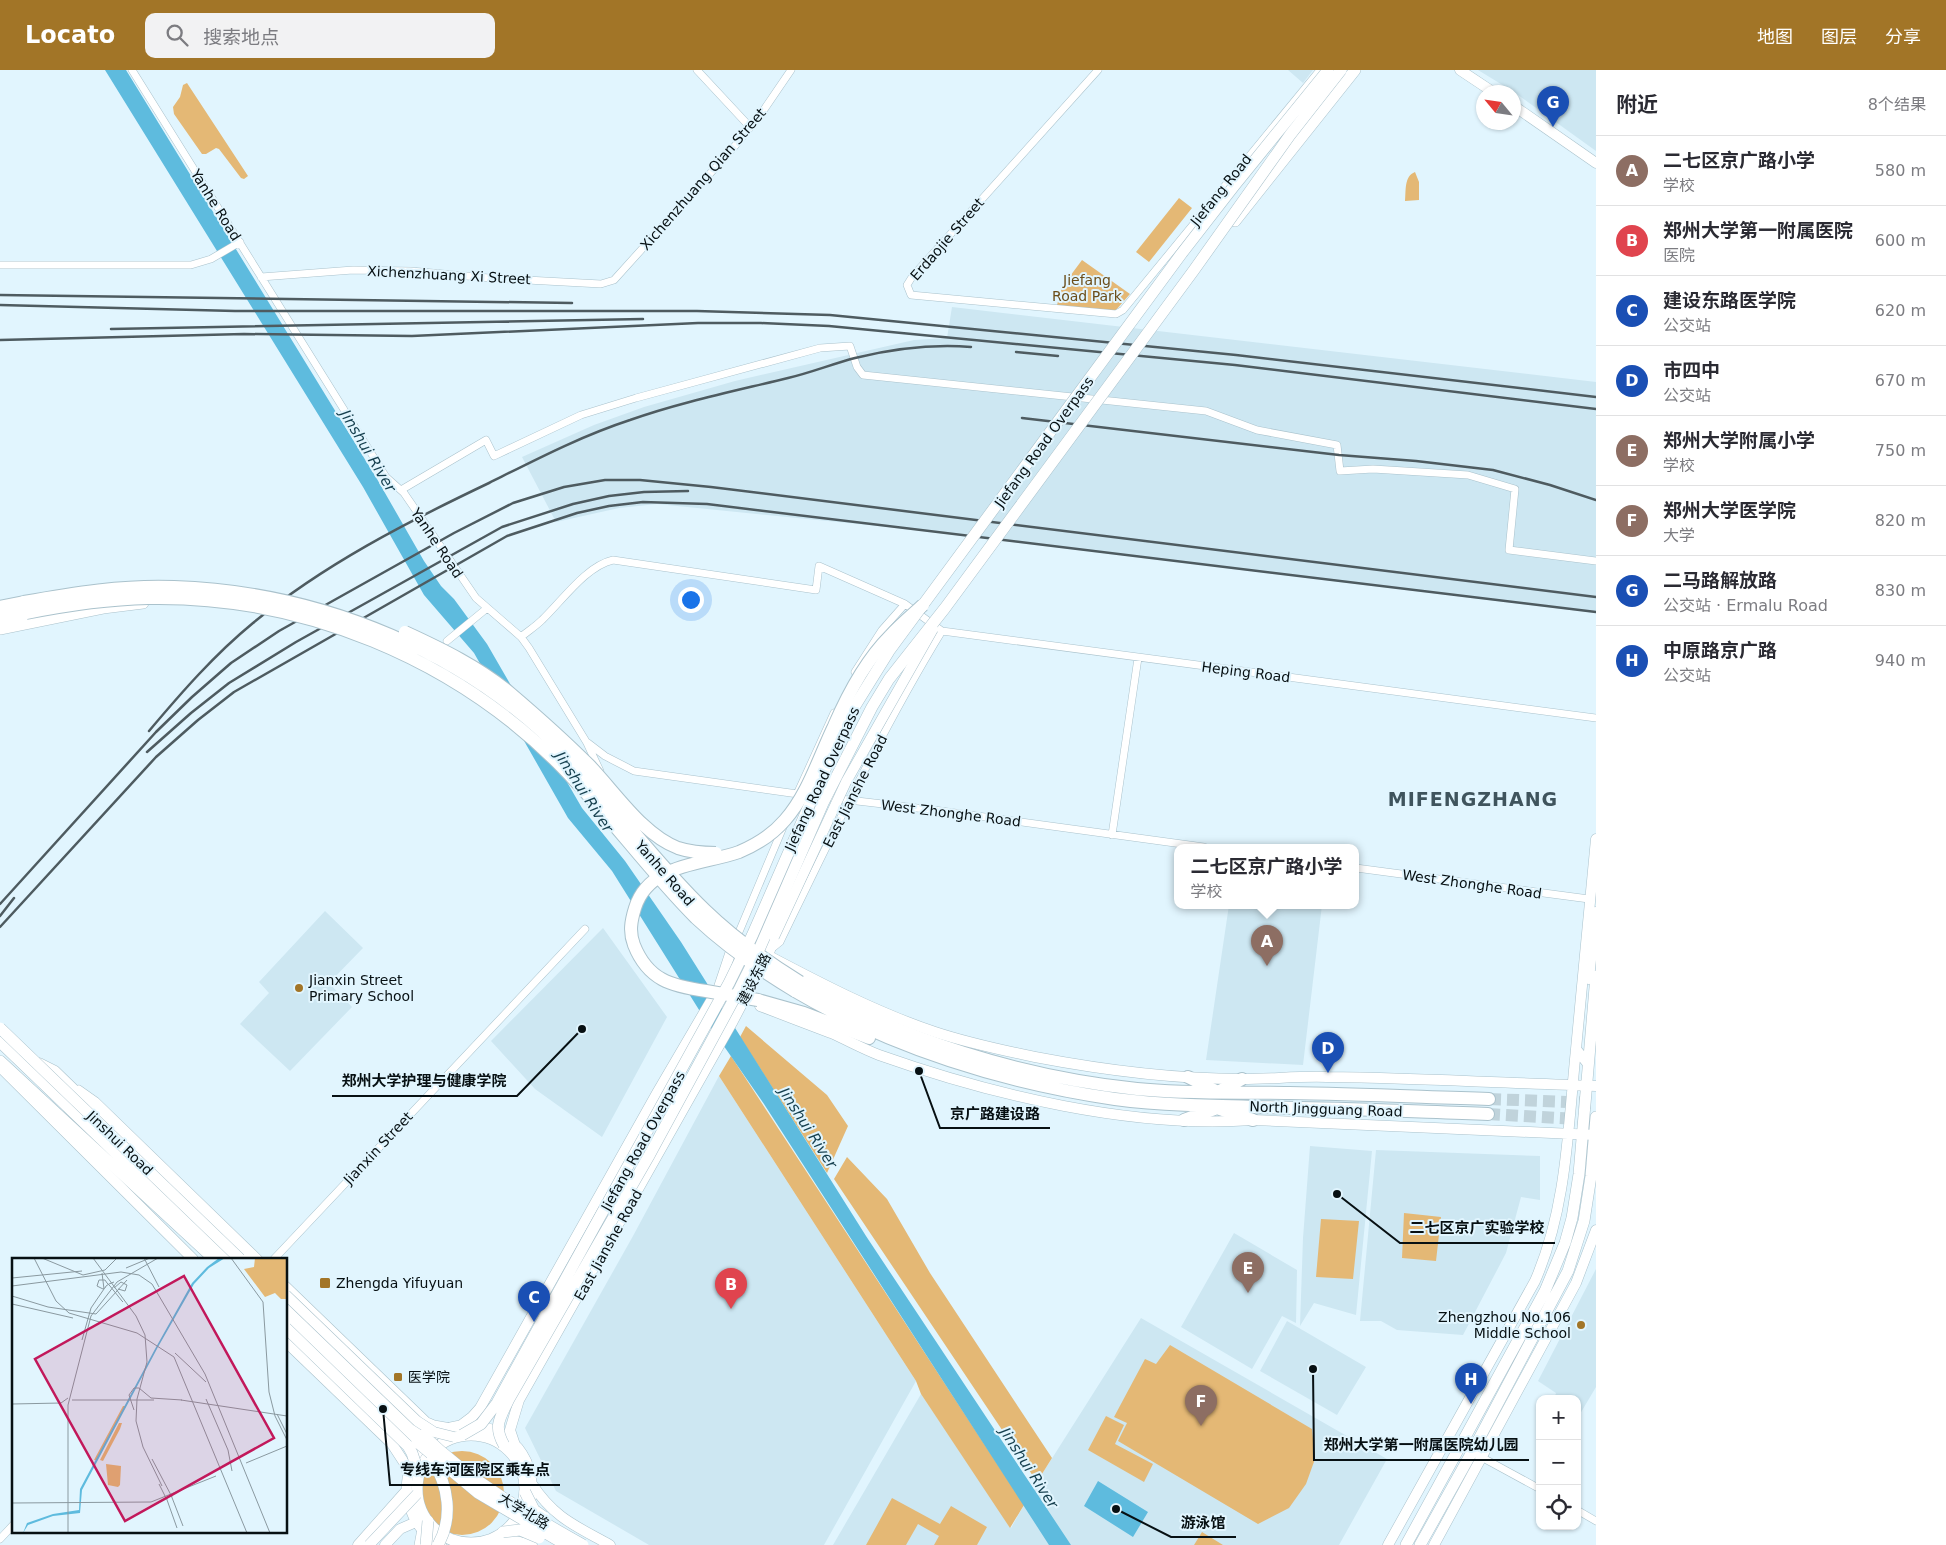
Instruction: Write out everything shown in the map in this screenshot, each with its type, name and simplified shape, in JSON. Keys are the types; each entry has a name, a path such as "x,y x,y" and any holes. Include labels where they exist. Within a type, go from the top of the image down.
{"highway":[{"path":"0,607 92,591 173,587 230,591 260,596 332,614 390,634 441,660 502,699 520,714 572,761 706,911 759,955 807,986 893,1027 972,1055 1164,1098"},
{"path":"0,618 93,602 175,598 229,602 276,610 386,644 436,670 495,709 547,752 698,919 724,942 760,969 815,1003 889,1037 1005,1077 1093,1095 1164,1098"},
{"path":"923,605 889,636 867,667 835,723 806,787 790,814 769,835 738,852 680,867 654,879 643,891 636,904 631,921 631,932 641,959 655,975 678,987 758,1000 804,1013 904,1051 978,1076 1000,1081 1027,1082"},
{"path":"367,626 387,625 453,655 494,680 552,730 589,765 633,814 664,840 677,847 701,853 738,852"},
{"path":"1188,1077 1218,1092 1242,1079"},
{"name":"North Jingguang Road","path":"1164,1098 1218,1092 1489,1099"},
{"name":"North Jingguang Road","path":"1164,1098 1488,1114"},
{"path":"1184,1120 1217,1108 1253,1120"}],"main road":[{"name":"Jiefang Road Overpass","path":"413,1474 429,1454 457,1431 481,1424 497,1403 729,984 840,735 853,709 889,651 1182,253 1328,70"},
{"name":"Jiefang Road Overpass","path":"510,1445 499,1437 497,1424 509,1399 645,1162 740,988 758,952 823,803 872,707 902,661 945,608 1194,270 1290,135 1341,70"},
{"path":"1194,270 1355,70"},
{"path":"0,629 103,608 175,598"},
{"path":"1406,1545 1545,1291 1556,1266 1572,1218 1593,1139 1591,1086 1588,1064 1596,976"},
{"name":"Jinshui Road","path":"0,1028 245,1258"},
{"name":"Jinshui Road","path":"0,1042 225,1258"},
{"path":"0,1061 213,1258"},
{"path":"1420,1545 1472,1452 1568,1271 1584,1221 1596,1117"},
{"path":"288,1305 420,1438 446,1488 448,1517 440,1545"},
{"path":"288,1319 420,1438"},
{"path":"288,1330 412,1452 412,1492 421,1511 426,1545"},
{"path":"457,1431 484,1436 510,1445 521,1468 534,1510 594,1545"},
{"name":"大学北路","path":"420,1438 478,1493 566,1545"},
{"name":"大学北路","path":"420,1438 483,1486 582,1545"},
{"path":"500,1540 517,1517 528,1488"},
{"path":"422,1524 463,1544 500,1540 520,1530 526,1531 551,1545"}],"street":[{"name":"Yanhe Road","path":"132,70 238,243 386,477 401,490 461,579 486,609 521,637 529,648 587,743 608,790 638,844 679,891 733,944"},
{"path":"697,70 750,127"},
{"name":"Xichenzhuang Qian Street","path":"608,282 614,280 734,147 791,70"},
{"name":"Erdaojie Street","path":"1098,70 912,277 908,285 911,295 1110,315 1123,310"},
{"name":"Jiefang Road","path":"1123,310 1320,70"},
{"path":"1460,70 1482,85"},
{"path":"1521,111 1596,163"},
{"path":"0,265 191,265 211,259 238,243"},
{"name":"Xichenzhuang Xi Street","path":"261,277 352,270 411,270 489,278 601,284 608,282"},
{"path":"401,490 486,440 494,456 581,415 636,398 820,348 850,346 857,367 862,375 1206,412 1257,430 1337,445 1340,471 1373,469 1468,475 1515,489 1509,550 1596,561"},
{"name":"Heping Road","path":"521,637 540,622 589,572 601,564 613,560 816,590 819,566 905,604 942,631 1596,718"},
{"path":"905,604 882,630 856,670 826,729 739,932 768,952 862,1002 935,1032 967,1042 1066,1063 1133,1073 1188,1077 1242,1079 1287,1076 1591,1086"},
{"name":"建设东路","path":"718,1048 768,952 846,782 945,608"},
{"path":"447,641 486,609"},
{"name":"East Jianshe Road","path":"768,952 780,942 849,800 903,696 942,631"},
{"path":"1112,835 1138,658"},
{"name":"West Zhonghe Road","path":"587,743 634,771 1181,844"},
{"path":"1588,1064 1578,1052 1589,899 1596,839"},
{"name":"West Zhonghe Road","path":"1359,868 1589,899"},
{"path":"1388,1545 1542,1267 1553,1232 1565,1173 1572,1085 1596,912"},
{"name":"Jianxin Street","path":"275,1258 585,928"},
{"name":"建设东路","path":"457,1431 480,1408 718,989 739,932"},
{"path":"718,989 877,1054 978,1086 1080,1109 1129,1116 1184,1120"},
{"name":"East Jianshe Road","path":"510,1445 510,1430 519,1400 718,1048"},
{"path":"36,1062 55,1071 96,1101 258,1258"},
{"path":"0,1068 192,1258"},
{"path":"55,1071 245,1258"},
{"path":"1253,1120 1568,1134 1593,1139"},
{"path":"1434,1545 1576,1284 1596,1230"},
{"path":"288,1287 427,1421 457,1431"},
{"path":"288,1297 416,1421 434,1432 457,1431"},
{"path":"288,1344 392,1444 413,1474"},
{"path":"1461,1446 1536,1487"},
{"path":"500,1540 514,1532 524,1518 530,1502 528,1488"},
{"path":"528,1488 556,1514 610,1545"},
{"path":"358,1545 412,1492"},
{"path":"369,1545 412,1492"},
{"path":"1581,1512 1596,1520"},
{"path":"422,1524 440,1545"},
{"path":"385,1545 400,1529 422,1524"},
{"path":"418,1545 422,1524"},
{"path":"0,1538 12,1526"},
{"path":"500,1540 532,1545"}],"shaded area":[{"path":"1288,70 1313,70 1303,83"},
{"path":"1478,70 1596,70 1596,151 1521,97 1521,85 1503,85"},
{"path":"952,307 1596,382 1596,613 898,528 657,504 619,508 556,522 522,457 594,425 644,407 735,381 914,340 947,338"},
{"path":"1228,909 1322,909 1303,1065 1206,1060"},
{"name":"Jianxin Street Primary School","path":"325,911 363,948 329,983 352,1007 290,1071 240,1024 269,993 259,982"},
{"path":"603,928 667,1017 602,1137 535,1089 491,1041"},
{"path":"719,1076 916,1381 824,1545 649,1545 556,1491 525,1428 633,1236"},
{"path":"1310,1146 1372,1151 1356,1315 1314,1303 1300,1326 1303,1238"},
{"path":"1376,1150 1540,1156 1540,1200 1521,1197 1506,1253 1463,1335 1397,1330 1381,1321 1360,1321"},
{"path":"1234,1233 1297,1270 1296,1323 1282,1316 1252,1369 1181,1327"},
{"name":"Zhengzhou No.106 Middle School","path":"1596,1269 1596,1387 1581,1412 1581,1395 1555,1395 1556,1393 1538,1381"},
{"path":"1141,1318 1387,1459 1339,1545 833,1545 921,1394 1011,1528 1037,1482"},
{"path":"1287,1321 1366,1367 1337,1415 1260,1371"}],"green space":[{"path":"187,83 248,176 244,179 241,178 219,149 216,148 206,154 202,154 174,114 173,107 180,97 183,85"},
{"path":"1415,172 1419,182 1419,200 1405,201 1407,180"},
{"path":"1179,198 1192,208 1149,262 1136,252"},
{"name":"Jiefang Road Park","path":"1082,260 1130,294 1116,310 1109,311 1057,305 1062,287"},
{"path":"746,1026 827,1095 848,1126 827,1173 740,1037"},
{"path":"731,1056 1024,1505 1010,1528 921,1394 916,1381 719,1076"},
{"path":"847,1157 887,1199 930,1273 1052,1458 1037,1482 834,1179"},
{"path":"1404,1213 1441,1217 1436,1261 1402,1258"},
{"path":"1321,1219 1359,1221 1353,1279 1316,1277"},
{"path":"1170,1345 1312,1429 1315,1459 1306,1484 1289,1508 1258,1524 1118,1441 1127,1423 1114,1417 1145,1359 1156,1364"},
{"path":"1106,1416 1124,1425 1115,1444 1153,1464 1144,1482 1088,1450"},
{"path":"462,1451 478,1454 497,1470 501,1477 504,1493 501,1509 485,1528 478,1532 462,1535 446,1532 427,1516 423,1509 420,1493 423,1477 439,1458 446,1454"},
{"path":"892,1498 940,1524 951,1506 987,1527 977,1545 934,1545 939,1536 918,1524 906,1545 866,1545"},
{"path":"1202,1532 1223,1545 1194,1545"}],"water":[{"path":"105,70 126,70 377,479 424,561 441,586 454,599 487,644 582,808 625,861 681,942 866,1236 1071,1545 1049,1545 764,1104 701,1013 612,871 568,818 474,653 424,595 363,487"},
{"path":"1098,1481 1148,1512 1133,1537 1084,1506"}],"tunnel":[{"path":"1489,1099 1596,1103"},
{"path":"1488,1114 1593,1120"}],"railway":[{"path":"0,295 572,303"},
{"path":"0,305 235,311 697,311 830,315 1236,355 1596,397"},
{"path":"111,329 643,319"},
{"path":"0,340 244,334 412,336 698,323 761,323 829,326 1235,365 1596,409"},
{"path":"149,731 211,661 253,623 308,582 397,529 558,449 612,426 649,414 708,397 796,376 855,358 913,348 971,347"},
{"path":"1016,352 1058,356"},
{"path":"1022,418 1339,455 1493,470 1550,485 1596,500"},
{"path":"0,904 156,732 231,663 279,631 454,533 513,503 564,487 605,480 640,480 711,487 1596,597"},
{"path":"147,752 191,713 229,683 296,642 502,527 573,504 609,496 644,492 688,491"},
{"path":"0,927 156,757 198,720 234,692 507,536 577,513 609,506 643,502 707,504 1596,612"},
{"path":"0,916 14,898"}],"place":[{"name":"二马路解放路","path":"1553,127"},
{"name":"二七区京广路小学","path":"1267,966"},
{"name":"Jianxin Street Primary School","path":"299,988"},
{"name":"郑州大学护理与健康学院","path":"582,1029"},
{"name":"京广路建设路","path":"919,1071"},
{"name":"市四中","path":"1328,1073"},
{"name":"二七区京广实验学校","path":"1337,1194"},
{"name":"Zhengda Yifuyuan","path":"325,1283"},
{"name":"郑州大学附属小学","path":"1248,1293"},
{"name":"郑州大学第一附属医院","path":"731,1309"},
{"name":"建设东路医学院","path":"534,1322"},
{"name":"Zhengzhou No.106 Middle School","path":"1581,1325"},
{"name":"郑州大学第一附属医院幼儿园","path":"1313,1369"},
{"name":"医学院","path":"398,1377"},
{"name":"中原路京广路","path":"1471,1404"},
{"name":"专线车河医院区乘车点","path":"383,1409"},
{"name":"郑州大学医学院","path":"1201,1426"},
{"name":"游泳馆","path":"1116,1509"}],"district":[{"name":"MIFENGZHANG","path":"1473,799"}],"water label":[{"name":"Jinshui River","path":"368,451"},
{"name":"Jinshui River","path":"584,792"},
{"name":"Jinshui River","path":"808,1128"},
{"name":"Jinshui River","path":"1029,1468"}]}
